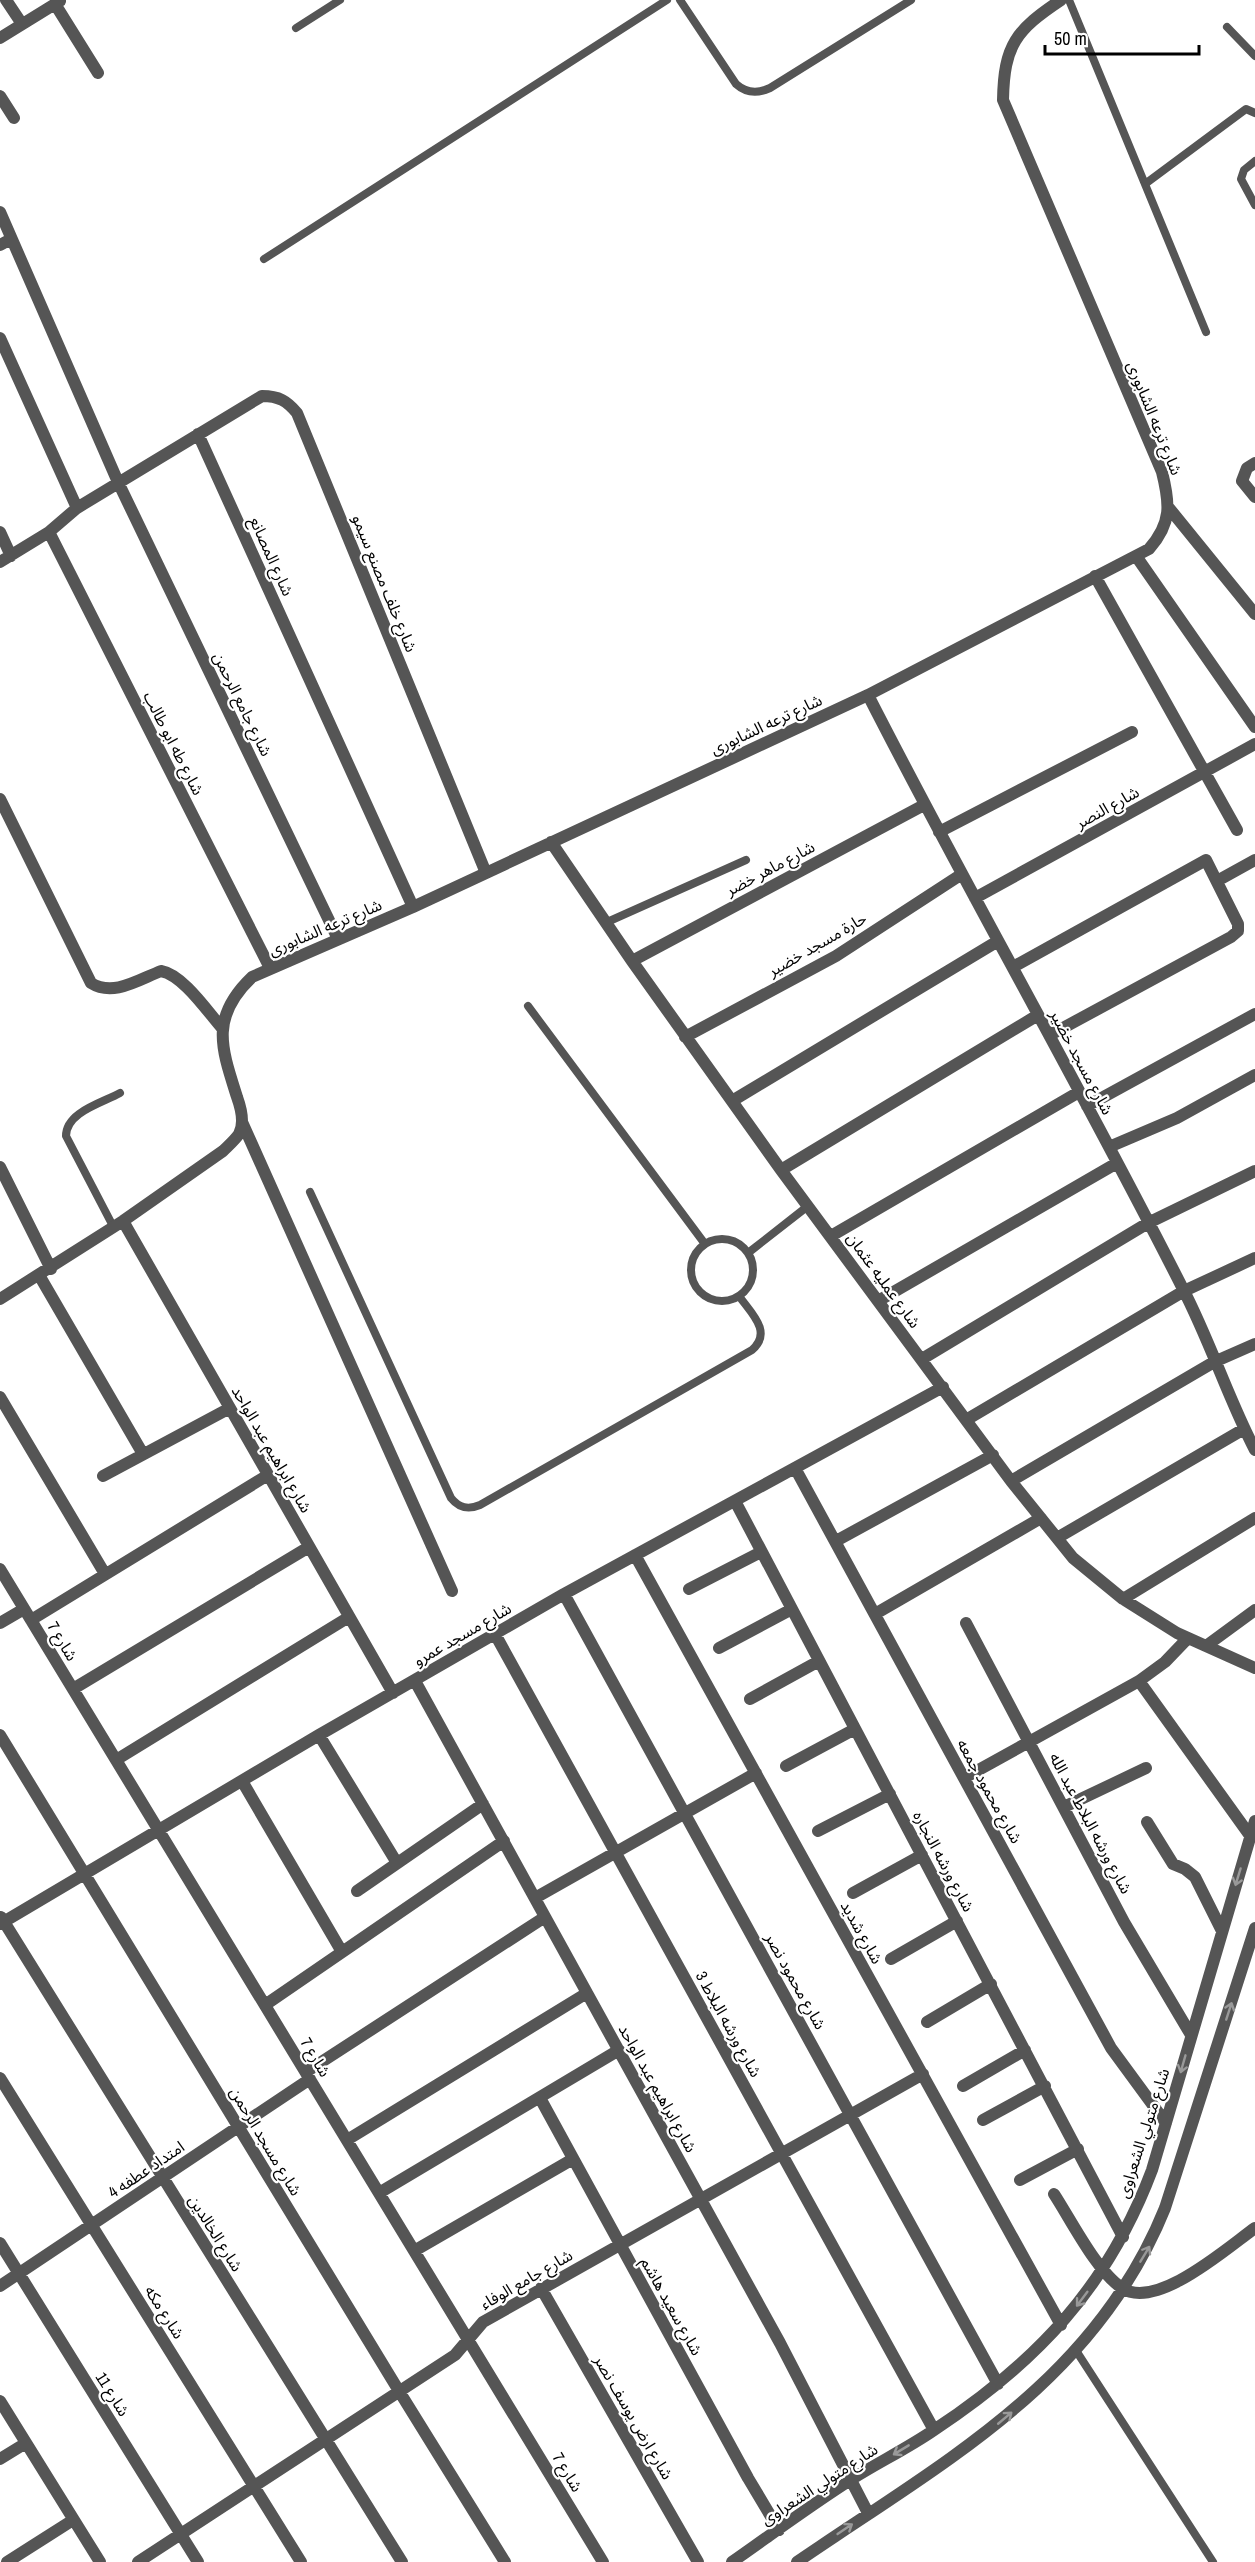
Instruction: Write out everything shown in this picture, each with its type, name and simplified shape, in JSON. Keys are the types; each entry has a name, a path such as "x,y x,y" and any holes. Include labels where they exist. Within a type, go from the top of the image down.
{"street":[{"path":"6,0 22,24"},
{"name":"شارع ترعه الشابورى","path":"452,1591 242,1122 240,1106 222,1050 222,1028 227,1008 238,991 252,977 413,907 868,695 1149,549 1161,536 1169,508 1162,472 1003,100 1004,68 1016,39 1038,16 1062,0"},
{"path":"0,38 58,2 98,73"},
{"path":"0,96 14,118"},
{"name":"شارع جامع الرحمن","path":"0,213 6,242 118,482 338,939"},
{"path":"0,338 77,508"},
{"name":"شارع خلف مصنع سيمو","path":"198,434 262,396 275,396 287,402 297,413 486,873"},
{"path":"0,532 6,559 49,532 77,508 198,434"},
{"name":"شارع المصانع","path":"198,434 413,907"},
{"path":"1255,463 1247,468 1242,481 1255,497"},
{"path":"1169,508 1255,614"},
{"name":"شارع طه ابو طالب","path":"49,532 270,968"},
{"path":"1136,556 1255,727"},
{"path":"1095,576 1237,830"},
{"name":"شارع مسجد خضير","path":"868,695 924,805 1050,1035 1184,1291 1251,1440"},
{"path":"939,832 1132,732"},
{"name":"شارع النصر","path":"975,898 1255,744"},
{"path":"0,799 91,983 100,989 110,990 161,971 169,973 182,983 222,1028"},
{"name":"شارع ماهر خضر","path":"632,961 924,805"},
{"name":"شارع عمليه عثمان","path":"551,842 605,923 808,1206 1011,1481 1073,1557 1123,1599 1188,1638 1255,1668"},
{"path":"1216,881 1255,860"},
{"path":"1013,967 1206,861 1238,924 1238,931 1050,1035"},
{"name":"حارة مسجد خضير","path":"686,1037 836,956 962,874"},
{"path":"732,1101 998,941"},
{"path":"1087,1106 1255,1014"},
{"path":"782,1170 1038,1015"},
{"path":"1109,1147 1177,1118 1255,1075"},
{"path":"831,1236 1079,1092"},
{"path":"0,1299 118,1225 223,1151 240,1132 242,1122"},
{"path":"878,1301 1117,1163"},
{"path":"0,1167 51,1269"},
{"path":"922,1359 1148,1223 1255,1171"},
{"name":"شارع ابراهيم عبد الواحد","path":"118,1225 230,1408 393,1693"},
{"path":"966,1419 1184,1291 1255,1258"},
{"path":"39,1275 143,1455"},
{"path":"1011,1481 1214,1362 1255,1344"},
{"name":"شارع مسجد عمرو","path":"1,1920 564,1594 943,1387"},
{"path":"0,1396 105,1574"},
{"path":"103,1476 230,1408"},
{"path":"1057,1538 1251,1440"},
{"path":"836,1541 993,1455"},
{"name":"شارع محمود جمعه","path":"795,1468 1111,2048 1166,2123"},
{"path":"0,1623 28,1614 105,1574 268,1475"},
{"name":"شارع ورشه النجاره","path":"735,1501 1123,2237"},
{"path":"875,1614 1041,1518"},
{"path":"1123,1599 1255,1518"},
{"path":"73,1689 309,1547"},
{"path":"689,1589 761,1552"},
{"name":"شارع شديد","path":"635,1555 1061,2325"},
{"name":"شارع 7","path":"0,1569 603,2562"},
{"name":"شارع محمود نصر","path":"564,1594 998,2384"},
{"path":"719,1648 792,1609"},
{"path":"1206,1646 1255,1610"},
{"path":"116,1760 349,1617"},
{"name":"شارع ورشه البلاط عبد الله","path":"966,1623 1124,1922 1191,2035"},
{"name":"شارع ورشه البلاط 3","path":"495,1634 934,2430"},
{"path":"964,1778 1139,1681 1165,1662 1188,1638"},
{"path":"750,1699 819,1661"},
{"name":"شارع ابراهيم عبد الواحد","path":"415,1681 780,2343 868,2513"},
{"path":"1139,1681 1251,1837"},
{"path":"786,1766 855,1729"},
{"name":"شارع مسجد الرحمن","path":"0,1735 505,2562"},
{"path":"319,1735 397,1863"},
{"path":"1064,1807 1146,1768"},
{"path":"535,1898 756,1773"},
{"path":"242,1781 342,1952"},
{"path":"818,1831 890,1794"},
{"path":"357,1892 483,1804"},
{"name":"شارع متولي الشعراوى","path":"732,2562 851,2480 934,2430 998,2384 1061,2325 1103,2270 1123,2237 1148,2180 1255,1821"},
{"path":"1147,1822 1173,1864 1185,1869 1195,1877 1222,1930"},
{"path":"265,2005 504,1841"},
{"path":"853,1893 922,1855"},
{"name":"امتداد عطفه 4","path":"0,2286 546,1917"},
{"name":"شارع الخالدين","path":"1,1920 402,2562"},
{"path":"891,1959 957,1921"},
{"path":"797,2562 990,2431 1023,2403 1075,2349 1122,2289 1150,2246 1165,2208 1254,1936"},
{"path":"927,2022 991,1984"},
{"path":"347,2140 587,1993"},
{"path":"379,2193 619,2050"},
{"path":"963,2086 1025,2050"},
{"name":"شارع جامع الوفاء","path":"138,2562 455,2355 483,2322 923,2074"},
{"name":"شارع مكه","path":"0,2079 302,2562"},
{"path":"983,2120 1045,2086"},
{"name":"شارع سعيد هاشم","path":"540,2098 748,2478 779,2530"},
{"path":"1020,2180 1078,2149"},
{"path":"414,2250 573,2159"},
{"path":"1054,2194 1103,2270 1122,2289 1150,2292 1178,2283 1255,2228"},
{"name":"شارع 11","path":"0,2243 198,2562"},
{"name":"شارع ارض يوسف نصر","path":"541,2288 698,2562"},
{"path":"0,2401 100,2562"},
{"path":"0,2459 26,2443"},
{"path":"7,2562 73,2520"}],"lane":[{"path":"296,28 340,0"},
{"path":"264,259 667,0"},
{"path":"680,0 736,84 748,91 756,92 770,88 911,0"},
{"path":"1069,0 1206,332"},
{"path":"1227,27 1255,56"},
{"path":"1145,184 1246,109 1255,113"},
{"path":"1255,160 1244,170 1241,179 1255,205"},
{"path":"605,923 746,860"},
{"path":"528,1006 705,1244"},
{"path":"118,1225 66,1136 66,1131 74,1117 120,1093"},
{"path":"310,1192 451,1498 455,1503 467,1509 480,1505 752,1350 759,1342 762,1330 739,1296"},
{"path":"748,1253 808,1206"},
{"path":"723,1239 733,1241 748,1253 753,1272 747,1290 739,1296 721,1302 711,1300 696,1287 691,1269 698,1251 705,1244 723,1239"},
{"path":"1075,2349 1213,2562"}]}
